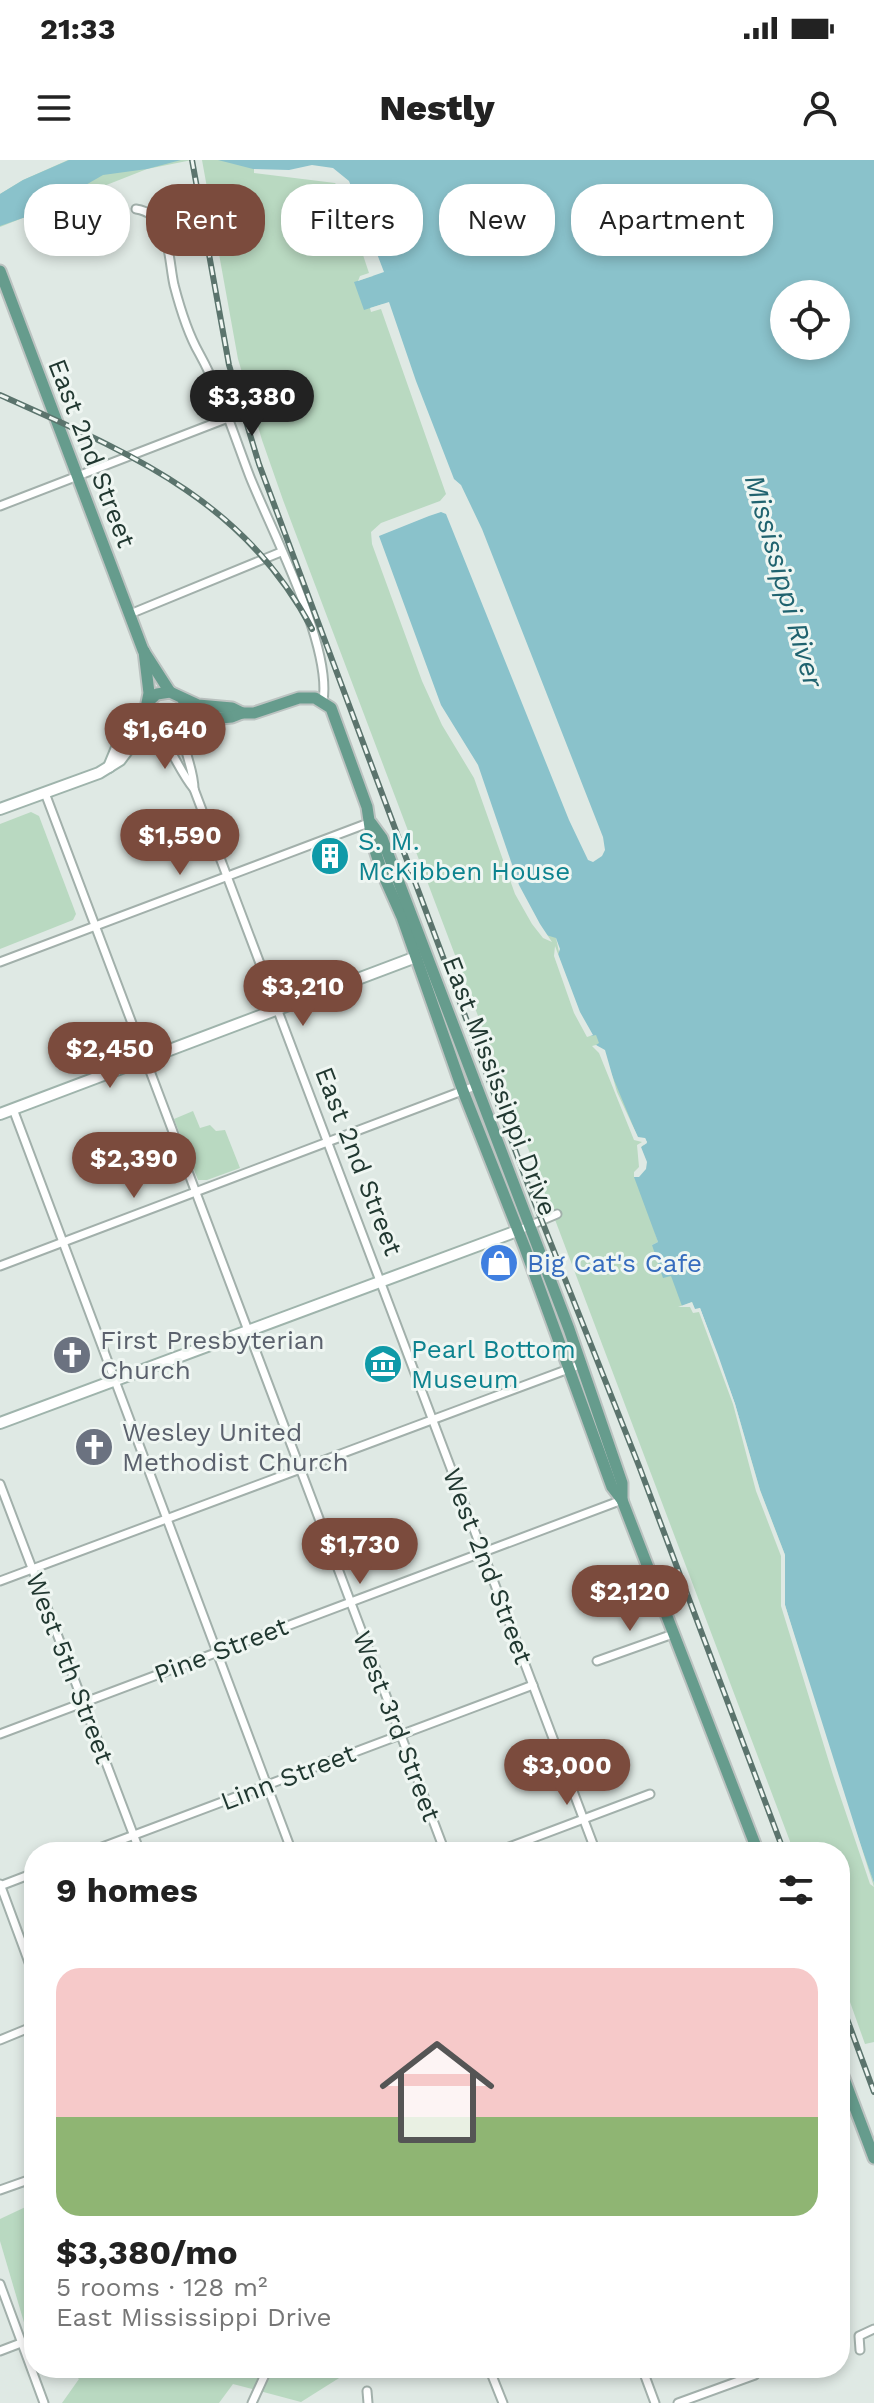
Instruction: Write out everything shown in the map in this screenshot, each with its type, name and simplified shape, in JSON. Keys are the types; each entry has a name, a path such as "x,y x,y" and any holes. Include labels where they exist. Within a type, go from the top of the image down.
{"main road":[{"name":"East 2nd Street","path":"0,271 143,650 149,685 147,705"},
{"name":"East 2nd Street","path":"143,650 170,692"},
{"path":"109,767 126,726 157,694 170,692 198,705 232,708 242,713"},
{"path":"0,809 109,767 120,760 138,736 157,733 171,735 208,719 254,713 299,698 323,701"},
{"path":"183,699 188,710 184,727"},
{"name":"East Mississippi Drive","path":"323,701 331,708 340,727 371,822 375,851 612,1487 622,1500"},
{"path":"147,705 148,724 157,733"},
{"name":"East Mississippi Drive","path":"371,822 382,838 582,1364 622,1483 622,1500"},
{"path":"0,1114 416,957"},
{"path":"0,1423 517,1231"},
{"path":"622,1500 754,1842"},
{"path":"850,2094 874,2158"}],"street":[{"name":"East Mississippi Drive","path":"136,209 148,212 155,218 169,246 173,283 187,328 216,384 303,605 325,673 323,701"},
{"path":"0,506 228,418"},
{"path":"130,614 281,552"},
{"name":"East 2nd Street","path":"184,727 184,752 194,779 194,789"},
{"name":"East 2nd Street","path":"157,733 172,750 194,789 380,1280"},
{"name":"West 3rd Street","path":"45,793 441,1842"},
{"path":"0,962 371,822"},
{"path":"0,1266 478,1085"},
{"path":"13,1109 288,1842"},
{"path":"517,1231 557,1214"},
{"name":"West 2nd Street","path":"380,1280 592,1842"},
{"path":"0,1581 582,1364"},
{"name":"West 5th Street","path":"0,1484 136,1842"},
{"name":"Pine Street","path":"0,1734 622,1500"},
{"path":"597,1661 673,1634"},
{"name":"Linn Street","path":"116,1842 533,1685"},
{"path":"522,1842 650,1794"},
{"path":"24,1877 0,1885 24,1949"},
{"path":"0,2040 24,2030"},
{"path":"0,2190 24,2182"},
{"path":"0,2284 24,2351"},
{"path":"860,2350 861,2334 874,2329"},
{"path":"0,2351 21,2343"},
{"path":"34,2378 44,2403"},
{"path":"252,2403 263,2378"},
{"path":"493,2378 503,2403"},
{"path":"646,2378 655,2403"},
{"path":"678,2403 747,2378"},
{"path":"367,2391 368,2403"}],"green space":[{"path":"68,160 192,160 147,169 109,184 24,184 24,218 0,227 0,194"},
{"path":"202,160 347,160 337,179 339,184 281,184 281,256 366,256 374,276 355,283 384,304 451,495 478,776 556,938 593,1035 633,1029 650,1217 658,1242 652,1245 680,1261 726,1379 785,1555 785,1605 874,1883 874,2042 865,2044 850,2002 850,1842 790,1842 262,440 238,359 219,256 265,256 265,184 206,184"},
{"path":"31,812 39,816 76,914 73,920 0,949 0,824"},
{"path":"193,1111 200,1128 210,1125 216,1131 225,1130 240,1168 207,1180 198,1180 174,1119"},
{"path":"24,2208 24,2322 0,2241 0,2219"},
{"path":"339,2378 301,2402 233,2384 219,2403 62,2403 79,2379"}],"water":[{"path":"69,160 181,160 147,169 103,175 87,184 24,184 24,218 0,226 0,194"},
{"name":"Mississippi River","path":"218,160 874,160 874,1883 836,1774 785,1605 785,1555 760,1490 735,1404 700,1308 695,1310 692,1302 682,1306 671,1276 663,1278 652,1245 658,1242 634,1177 643,1169 641,1147 647,1143 645,1138 638,1138 602,1051 596,1045 599,1043 596,1035 591,1036 578,1011 558,955 560,949 556,938 546,935 519,892 478,776 446,723 374,534 443,504 451,495 383,304 364,310 354,282 373,276 366,256 423,256 423,184 339,184 337,179 265,172"}],"pier":[{"path":"312,165 333,168 350,184 254,173 254,169 289,170"},
{"path":"363,256 378,256 384,272 358,281 360,276 369,273"},
{"path":"389,302 454,479 461,485 482,529 603,837 605,850 602,856 593,862 588,860 446,514 441,512 379,536 441,705 478,765 519,885 552,942 543,938 532,924 515,894 474,778 442,725 422,681 372,544 371,532 381,523 440,501 446,494 381,309 371,312 370,308"},
{"path":"555,946 580,1012 593,1035 587,1037 574,1013 554,956"},
{"path":"592,1046 605,1050 617,1092 638,1137 645,1138 647,1142 641,1147 647,1162 646,1169 639,1177 634,1177 634,1172 639,1167 637,1145 642,1142 634,1140 599,1053"},
{"path":"692,1302 695,1309 700,1308 718,1355 760,1490 785,1555 785,1605 874,1887 870,1884 833,1775 781,1606 781,1556 756,1491 733,1404 699,1312 693,1313 690,1307 678,1307"}],"railway":[{"path":"192,160 229,365 259,464 536,1206 639,1466 780,1842"},
{"path":"0,395 137,460 217,513 252,546 284,584 312,629"},
{"path":"850,2027 874,2092"}],"place":[{"name":"S. M. McKibben House","path":"330,856"},
{"name":"Big Cat's Cafe","path":"499,1263"},
{"name":"First Presbyterian Church","path":"72,1355"},
{"name":"Pearl Bottom Museum","path":"383,1364"},
{"name":"Wesley United Methodist Church","path":"94,1447"}]}
